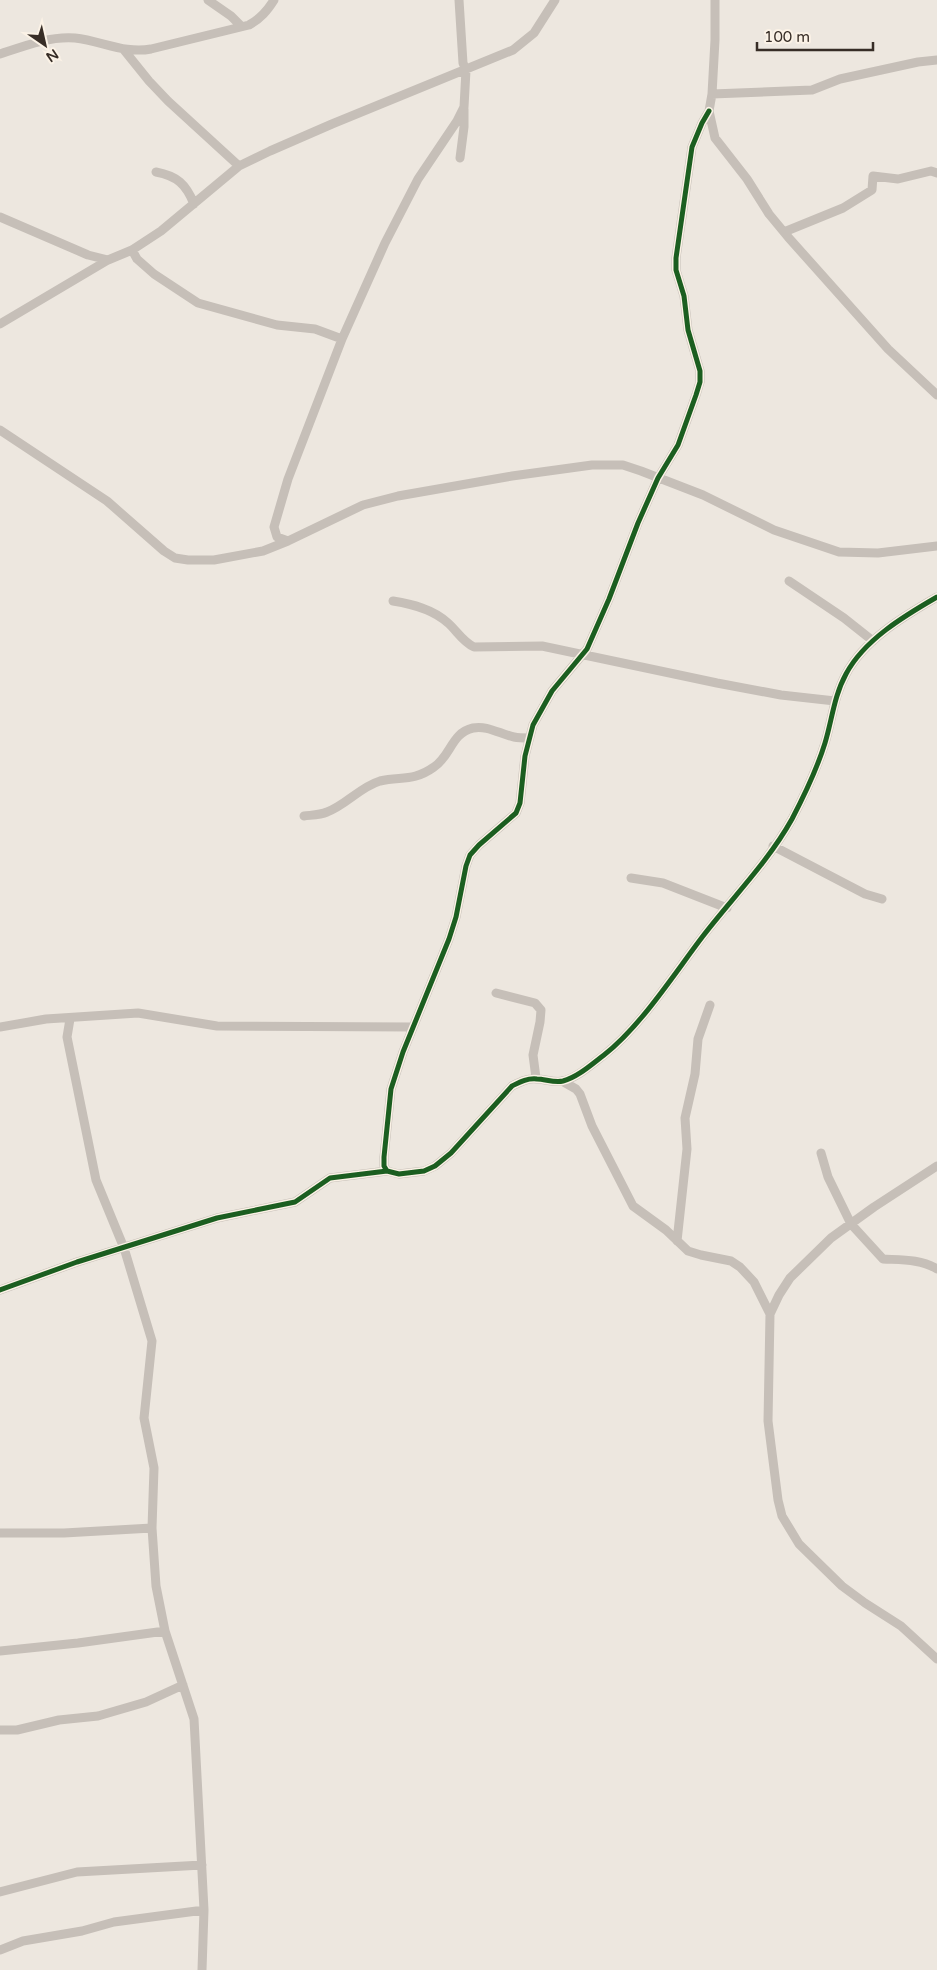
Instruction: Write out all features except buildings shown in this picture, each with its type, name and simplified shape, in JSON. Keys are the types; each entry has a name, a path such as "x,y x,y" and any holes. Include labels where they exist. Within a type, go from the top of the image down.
{"street":[{"path":"208,0 231,16 241,26"},
{"path":"0,54 42,41 62,38 83,40 138,52 241,26 259,19 274,0"},
{"path":"459,0 463,63 466,70 464,128 460,158"},
{"path":"0,324 108,260 132,250 161,231 239,166 305,136 513,50 534,33 555,0"},
{"path":"387,1171 384,1166 384,1157 391,1089 448,939 470,855 516,812 520,802 529,738 533,725 552,691 568,670 583,655 596,630 638,523 658,478 678,445 700,382 700,370 690,338 684,296 676,270 676,258 692,147 709,111 712,94 715,0"},
{"path":"124,50 155,88 239,166"},
{"path":"712,94 812,90 840,78 918,62 937,60"},
{"path":"288,541 277,537 274,527 288,479 342,339 385,243 418,179 457,121 464,107"},
{"path":"709,111 715,138 747,179 769,214 888,348 937,395"},
{"path":"156,172 168,174 181,181 189,191 194,204"},
{"path":"784,232 843,208 872,190 873,176 898,179 931,172 937,173"},
{"path":"0,217 88,255 108,260"},
{"path":"132,250 149,270 170,286 198,303 277,325 315,329 342,339"},
{"path":"0,430 106,501 164,551 175,558 188,560 214,560 243,556 288,541 363,506 398,496 512,476 592,465 623,466 658,478 703,495 774,530 839,552 878,553 937,546"},
{"path":"789,581 844,618 873,641"},
{"path":"562,1081 606,1054 627,1034 757,872 791,820 817,767 834,701 846,674 862,651 921,606 937,597"},
{"path":"393,601 410,603 435,614 446,621 468,644 474,646 542,646 781,695 834,701"},
{"path":"304,816 325,813 337,808 368,786 381,781 414,778 424,773 442,760 454,739 466,730 480,727 513,737 529,738"},
{"path":"774,846 865,894 882,899"},
{"path":"631,878 662,882 727,908"},
{"path":"496,993 535,1003 541,1010 533,1055 536,1078"},
{"path":"677,1241 687,1148 685,1118 695,1074 698,1039 710,1004"},
{"path":"0,1027 46,1019 70,1019 138,1013 217,1026 413,1027"},
{"path":"70,1019 67,1037 96,1180 124,1248 152,1341 144,1418 154,1468 152,1528 156,1586 166,1631 194,1719 204,1910 202,1970"},
{"path":"0,1290 77,1262 217,1218 295,1202 330,1178 387,1171 410,1174 424,1171 435,1166 458,1146 512,1086 523,1080 536,1078 562,1081 576,1089 580,1094 592,1126 633,1206 666,1230 688,1251 731,1261 740,1267 754,1282 770,1314"},
{"path":"821,1153 828,1177 850,1224 883,1259 917,1261 930,1264 937,1269"},
{"path":"937,1166 831,1238 790,1278 776,1299 770,1314 768,1436 778,1500 788,1529 798,1544 842,1586 901,1626 937,1659"},
{"path":"0,1533 64,1533 152,1528"},
{"path":"0,1651 166,1631"},
{"path":"0,1730 17,1730 59,1720 98,1716 146,1702 183,1685"},
{"path":"0,1892 77,1872 202,1865"},
{"path":"0,1950 23,1941 82,1932 114,1922 204,1910"}],"cycle path":[{"path":"387,1171 384,1166 384,1157 391,1089 403,1052 449,939 470,855 516,813 520,803 525,756 533,725 552,691 587,649 658,478 678,445 700,382 700,371 688,330 684,296 676,270 676,258 692,147 709,111"},
{"path":"0,1290 77,1262 217,1218 295,1202 330,1178 387,1171 399,1174 424,1171 435,1166 451,1153 512,1086 530,1079 563,1081 574,1077 590,1066 618,1043 644,1015 703,936 783,835 797,810 814,772 825,743 842,682 854,662 863,650 886,630 911,612 937,597"}]}
